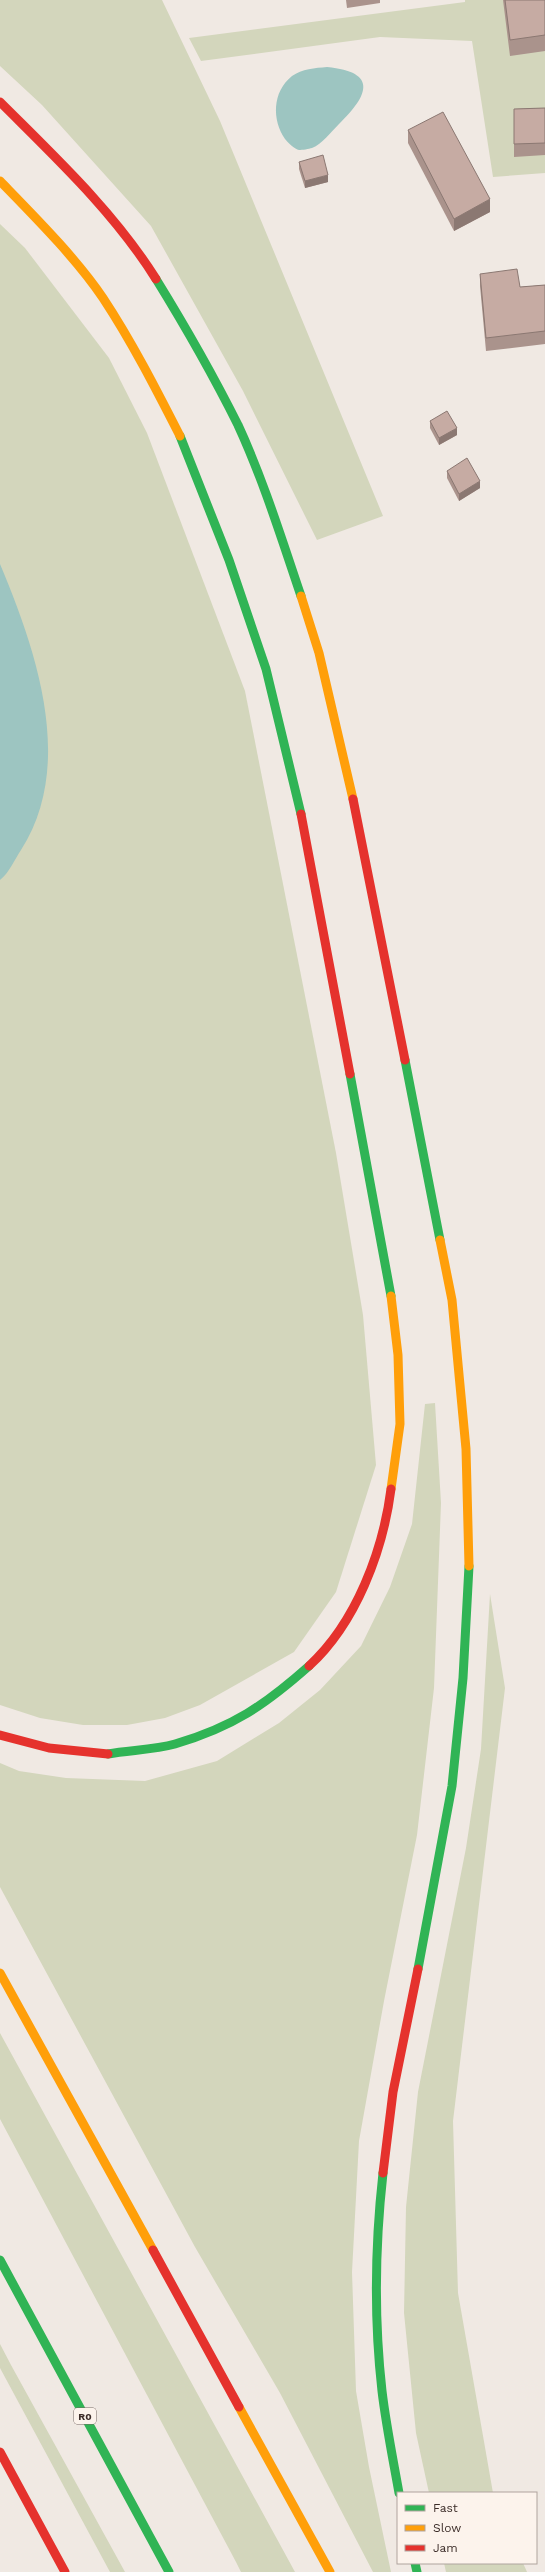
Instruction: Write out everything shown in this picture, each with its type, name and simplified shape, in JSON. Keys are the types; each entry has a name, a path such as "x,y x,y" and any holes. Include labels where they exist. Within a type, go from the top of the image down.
{"highway":[{"path":"0,102 92,194 143,258 181,318 238,426 281,536 320,653 346,761 452,1300 466,1449 468,1561 463,1678 452,1786 436,1879 393,2092 378,2220 377,2310 382,2384 399,2492"},
{"path":"0,181 43,226 102,297 149,375 188,453 229,560 266,669 292,773 314,877 389,1282 398,1355 400,1424 390,1498 376,1554 352,1610 318,1657 274,1697 233,1723 174,1744 106,1754 49,1748 0,1735"},
{"path":"0,1973 330,2572"},
{"name":"R0","path":"0,2260 169,2572"},
{"path":"0,2452 65,2572"}],"green space":[{"path":"0,0 162,0 220,121 383,516 317,540 243,391 151,226 42,105 0,66"},
{"path":"465,0 545,0 545,173 493,177 472,41 380,37 201,61 189,38 465,2"},
{"path":"0,224 25,248 109,358 147,433 245,691 336,1153 363,1315 376,1465 336,1592 294,1652 200,1705 165,1718 127,1725 83,1725 40,1718 0,1705"},
{"path":"435,1403 441,1503 434,1688 417,1835 384,2001 359,2141 352,2272 356,2391 369,2467 391,2572 373,2572 280,2393 195,2247 0,1887 0,1763 19,1771 66,1778 145,1781 217,1761 279,1723 320,1690 361,1646 390,1587 412,1524 425,1404"},
{"path":"490,1594 505,1688 453,2121 458,2293 493,2492 429,2492 416,2433 404,2313 406,2207 418,2092 466,1848 481,1749"},
{"path":"0,2033 295,2572 241,2572 0,2119"},
{"path":"0,2344 125,2572 110,2572 0,2368"},
{"path":"444,2564 523,2564 527,2572 446,2572"}],"water":[{"path":"327,67 344,70 355,74 361,80 363,87 362,95 349,114 323,141 312,148 299,150 285,139 281,131 276,115 278,98 285,83 292,76 304,70"},
{"path":"0,564 26,633 37,670 45,707 48,744 46,781 37,817 21,850 9,870 0,880"}],"building":[{"path":"505,0 545,0 545,35 510,40"},
{"path":"545,108 545,143 514,144 514,109"},
{"path":"443,112 490,199 454,219 408,130"},
{"path":"323,155 328,175 305,181 299,162"},
{"path":"517,269 520,287 545,285 545,331 486,338 480,274"},
{"path":"447,411 457,428 439,438 430,421"},
{"path":"467,458 480,481 459,494 447,471"}],"traffic: fast":[{"path":"156,279 178,315 238,425 264,488 301,596"},
{"path":"180,436 229,560 266,669 301,814"},
{"path":"405,1060 440,1240"},
{"path":"350,1074 391,1296"},
{"path":"418,1969 452,1786 463,1678 469,1566"},
{"path":"108,1754 167,1746 214,1730 263,1703 309,1666"},
{"path":"383,2173 378,2227 376,2282 379,2364 399,2492"},
{"path":"0,2260 169,2572"},
{"path":"415,2564 417,2572"}],"traffic: slow":[{"path":"0,181 68,253 103,298 153,383 180,436"},
{"path":"301,596 319,653 353,799"},
{"path":"440,1240 452,1300 466,1449 469,1566"},
{"path":"391,1296 398,1355 400,1424 391,1489"},
{"path":"0,1973 153,2250"},
{"path":"239,2407 330,2572"}],"traffic: jam":[{"path":"0,102 63,165 103,208 140,254 156,279"},
{"path":"353,799 405,1060"},
{"path":"301,814 350,1074"},
{"path":"309,1666 326,1649 341,1629 365,1585 381,1537 391,1489"},
{"path":"0,1735 49,1748 108,1754"},
{"path":"383,2173 393,2092 418,1969"},
{"path":"153,2250 239,2407"},
{"path":"0,2452 65,2572"}]}
